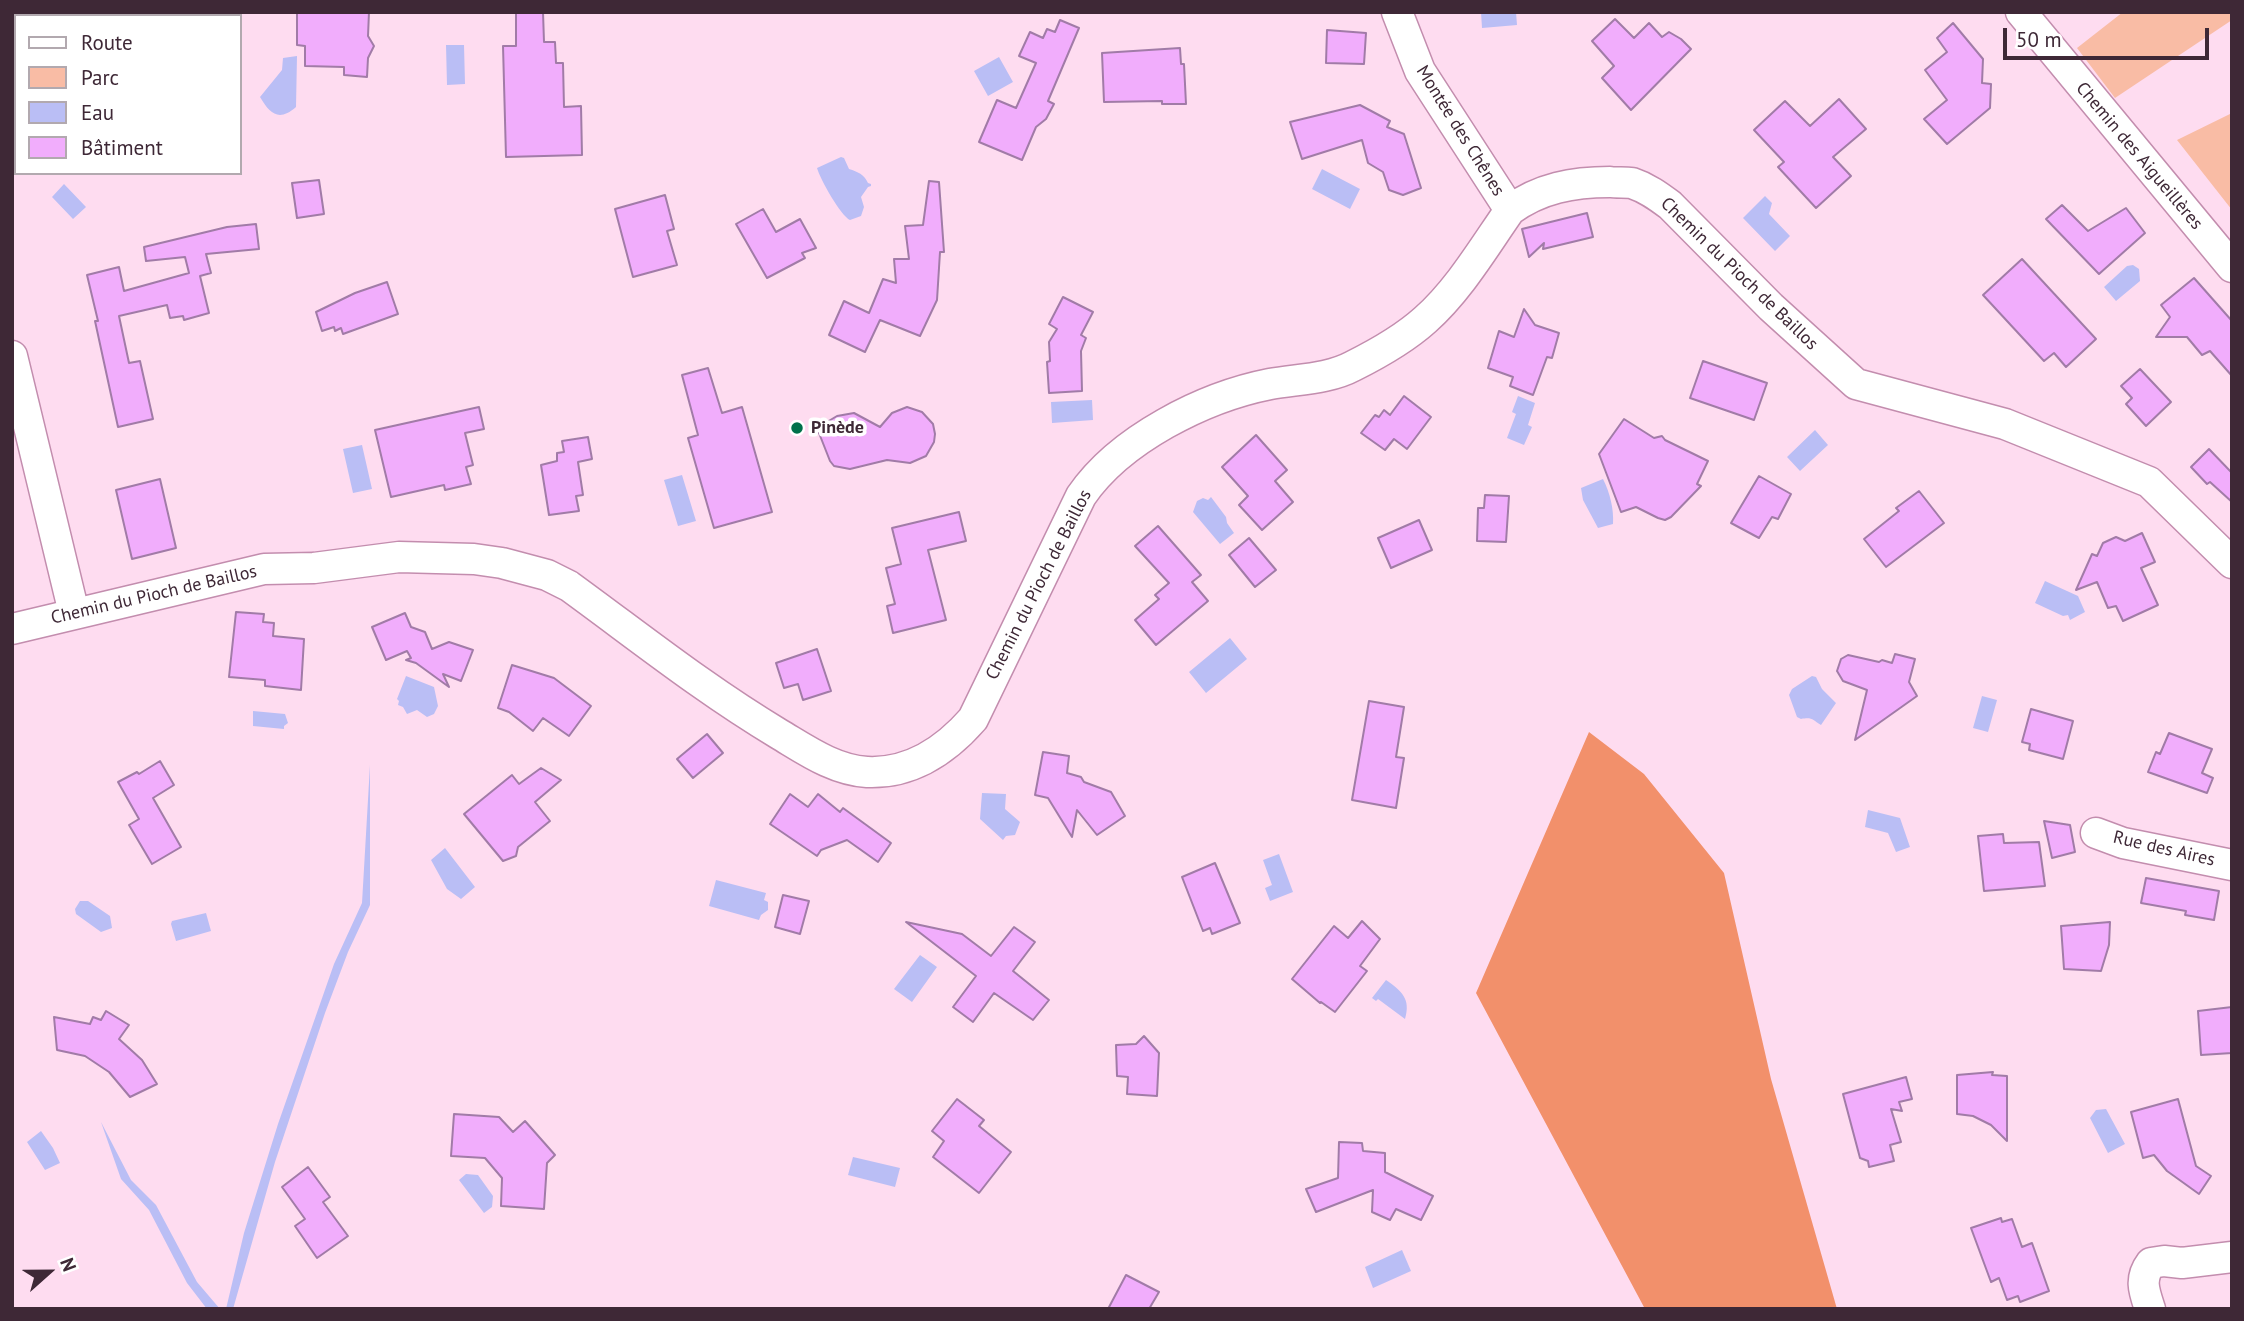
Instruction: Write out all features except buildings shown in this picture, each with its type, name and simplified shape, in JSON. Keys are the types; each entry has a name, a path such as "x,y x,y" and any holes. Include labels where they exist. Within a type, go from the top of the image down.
{"street":[{"name":"Montée des Chênes","path":"1397,12 1420,71 1510,210"},
{"name":"Chemin des Aigueillères","path":"2021,12 2232,267"},
{"name":"Chemin du Pioch de Baillos","path":"12,629 264,569 314,568 399,557 474,559 502,563 547,575 569,586 727,703 820,758 845,768 868,772 917,765 946,745 973,719 1081,496 1103,469 1166,423 1200,406 1268,385 1338,373 1396,340 1424,320 1448,296 1510,210 1538,194 1568,185 1629,183 1652,191 1670,205 1770,307 1856,384 2005,424 2149,482 2232,563"},
{"path":"12,356 74,613"},
{"name":"Rue des Aires","path":"2096,833 2123,843 2232,864"},
{"path":"2151,1309 2144,1292 2144,1272 2151,1263 2182,1263 2232,1257"}],"green space":[{"path":"2123,12 2232,12 2232,20 2115,98 2077,48"},
{"path":"2232,113 2232,210 2177,140"}],"shaded area":[{"path":"1589,732 1644,774 1724,873 1771,1079 1837,1309 1645,1309 1476,993"}],"water":[{"path":"1481,12 1516,12 1517,25 1482,28"},
{"path":"446,45 464,45 465,84 447,85"},
{"path":"297,56 296,107 285,114 275,114 260,97 282,70 283,58"},
{"path":"999,57 1013,82 988,96 974,71"},
{"path":"841,157 849,169 865,177 871,184 861,197 864,207 861,216 850,220 831,197 817,168"},
{"path":"1322,169 1360,189 1350,209 1312,189"},
{"path":"64,184 86,207 73,219 52,197"},
{"path":"1765,196 1772,203 1769,214 1790,236 1775,251 1743,218"},
{"path":"2133,265 2139,269 2140,281 2116,301 2104,287 2127,266"},
{"path":"1518,396 1535,403 1528,425 1532,427 1524,445 1507,438 1516,414 1512,412"},
{"path":"1092,400 1093,420 1052,423 1051,402"},
{"path":"1815,430 1828,445 1800,471 1787,457"},
{"path":"362,445 372,489 353,493 343,449"},
{"path":"682,475 696,521 678,526 664,480"},
{"path":"1603,479 1611,501 1613,524 1598,528 1583,500 1581,488"},
{"path":"1211,497 1234,533 1220,544 1193,512 1197,501"},
{"path":"2045,581 2078,596 2085,612 2070,620 2068,615 2063,616 2035,603"},
{"path":"1230,638 1247,659 1206,693 1189,672"},
{"path":"406,676 434,687 438,706 434,714 427,717 417,710 407,714 403,707 398,705 397,699"},
{"path":"1812,676 1816,677 1822,689 1836,703 1821,725 1810,719 1797,717 1789,695 1792,689"},
{"path":"1982,696 1997,700 1988,732 1973,728"},
{"path":"253,711 285,714 288,723 284,729 253,726"},
{"path":"370,765 370,905 348,952 325,1013 275,1162 233,1309 226,1309 244,1233 278,1124 334,964 362,903"},
{"path":"982,793 1006,794 1005,809 1020,822 1015,835 1006,836 1003,840 980,819"},
{"path":"1868,810 1900,818 1910,847 1896,852 1888,833 1865,827"},
{"path":"445,848 475,887 461,899 447,889 431,860"},
{"path":"1279,854 1293,892 1270,901 1265,888 1272,885 1263,860"},
{"path":"716,880 766,893 764,900 768,902 768,910 759,920 709,906"},
{"path":"80,901 88,901 110,916 112,928 101,932 76,914 75,909"},
{"path":"206,913 211,931 176,941 172,921"},
{"path":"920,955 937,967 912,1002 894,989"},
{"path":"1386,980 1404,996 1407,1006 1405,1019 1378,999 1376,1001 1372,998"},
{"path":"2106,1109 2125,1144 2108,1153 2090,1118 2096,1110"},
{"path":"101,1122 131,1180 156,1205 197,1282 220,1309 207,1309 187,1283 149,1210 121,1179"},
{"path":"41,1131 60,1163 45,1170 27,1142"},
{"path":"853,1157 900,1168 895,1187 848,1175"},
{"path":"466,1174 478,1175 493,1196 492,1207 484,1213 459,1180"},
{"path":"1402,1250 1411,1271 1373,1288 1365,1267"}],"place":[{"name":"Pinède","path":"797,428"}]}
